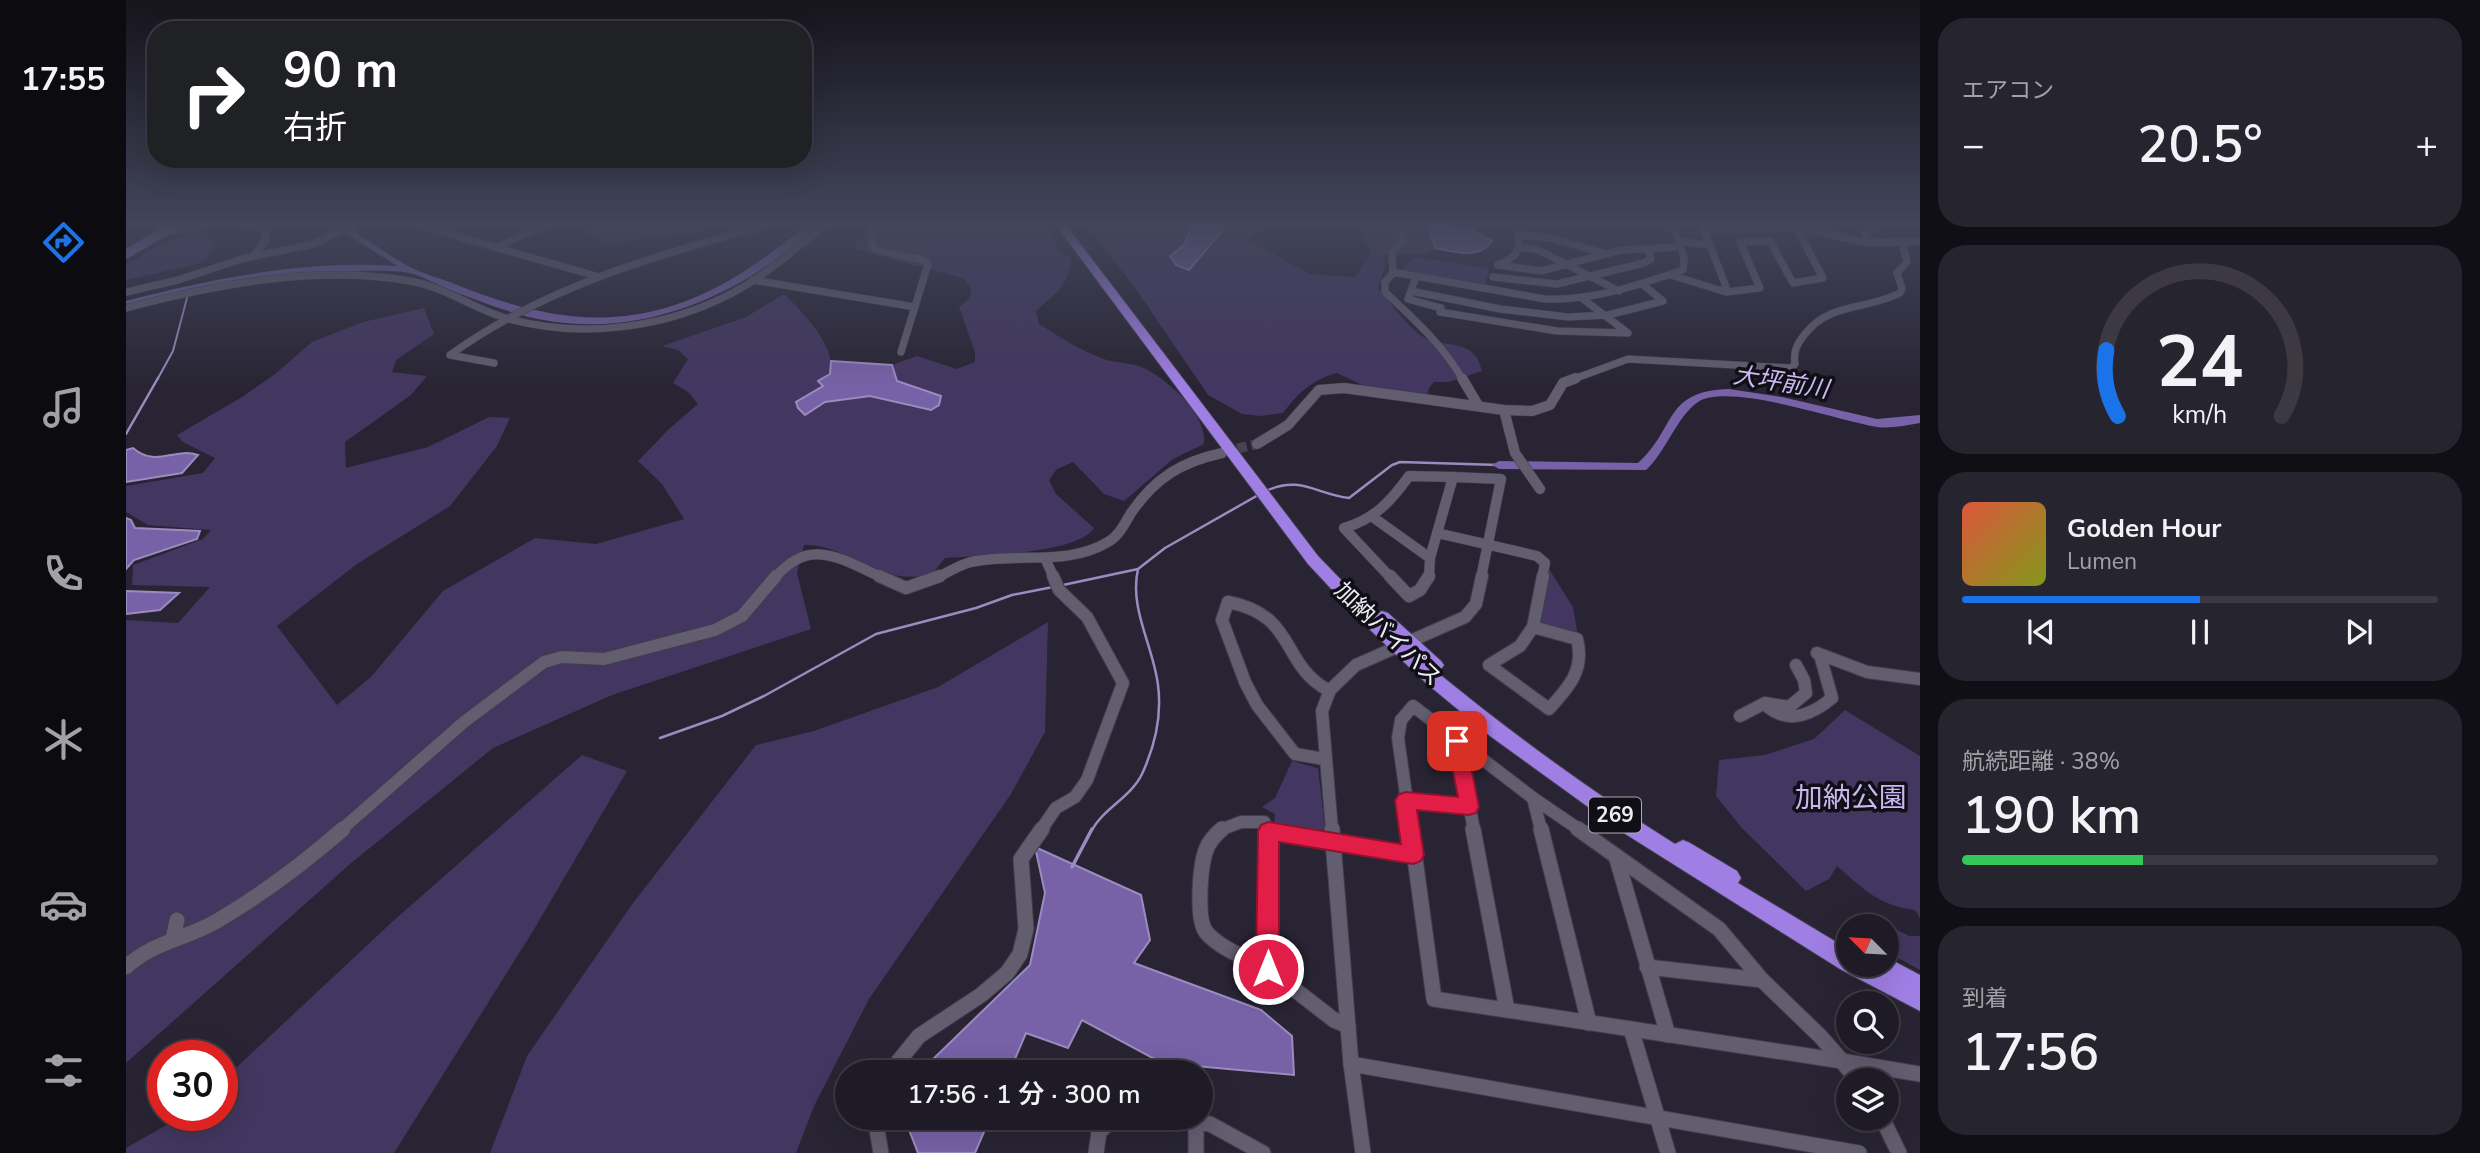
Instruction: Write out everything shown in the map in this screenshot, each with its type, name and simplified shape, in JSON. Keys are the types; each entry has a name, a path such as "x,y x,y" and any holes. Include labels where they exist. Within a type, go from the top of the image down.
{"highway":[{"name":"加納バイパス","path":"1102,279 1313,559 1348,599 1565,769 1662,836 1836,941"},
{"name":"加納バイパス","path":"1109,279 1282,509 1355,593 1466,706 1562,778 1697,871 1836,954"},
{"path":"1899,976 1920,987"},
{"path":"1878,977 1920,1000"}],"street":[{"path":"126,292 182,279"},
{"path":"126,308 208,289 292,279"},
{"path":"369,279 425,284 511,318 552,326 585,328 649,322 714,301 753,280 915,307"},
{"path":"494,363 450,355 483,331 590,279"},
{"path":"901,352 923,279"},
{"path":"1388,279 1385,292 1430,333 1448,354 1478,405"},
{"path":"1415,279 1408,299 1441,309 1440,312 1579,334 1628,333 1583,299"},
{"path":"1427,279 1555,300 1583,299 1659,279"},
{"path":"1489,289 1492,279"},
{"path":"1510,279 1548,285 1583,279"},
{"path":"1596,279 1619,291"},
{"path":"1681,279 1739,294 1760,288 1756,279"},
{"path":"1723,279 1728,292"},
{"path":"1791,279 1793,283 1818,279"},
{"path":"1258,444 1288,425 1313,395 1325,388 1532,411 1550,405 1563,383 1628,359 1791,368 1795,364 1792,352 1819,318 1900,293 1902,289 1899,279"},
{"path":"1411,291 1561,316 1602,315 1663,301 1642,284"},
{"path":"1504,324 1513,294"},
{"path":"1504,410 1519,466 1540,489"},
{"path":"126,967 141,953 215,922 312,856 464,722 544,662 562,657 604,659 715,629 742,617 788,562 809,553 845,561 906,588 917,587 971,562 1045,558 1083,551 1112,540 1149,488 1164,472 1195,458 1222,453"},
{"path":"1363,1153 1351,1064 1322,711 1328,690 1356,665 1453,624 1476,604 1501,479 1453,477 1430,479 1409,476 1389,504 1374,518 1344,528 1409,596 1420,590 1429,578 1430,558 1453,477"},
{"path":"1374,518 1430,558"},
{"path":"1437,533 1537,556 1545,563 1533,627 1520,646 1489,665 1549,709 1580,671 1582,654 1577,639 1533,627"},
{"path":"900,1060 919,1036 981,995 1007,973 1020,954 1026,929 1021,859 1056,808 1075,797 1087,780 1123,683 1087,617 1059,590 1045,558"},
{"path":"1324,759 1295,754 1257,705 1245,682 1222,620 1228,601 1248,607 1280,630 1306,677 1328,690"},
{"path":"1771,705 1769,708 1772,712 1791,718 1824,705 1832,698 1832,687 1817,653 1877,674 1920,679"},
{"path":"1741,716 1765,704 1788,707 1806,693 1804,680 1796,665"},
{"path":"1848,1068 1844,1062 1762,980 1719,929 1686,903 1533,798 1413,706 1404,713 1398,732 1405,801 1434,999 1631,1029 1668,1035 1844,1062 1920,1074"},
{"path":"1457,741 1507,1010"},
{"path":"1533,798 1589,1023"},
{"path":"1405,801 1469,807"},
{"path":"1268,969 1268,831 1264,822 1246,820 1231,824 1209,842 1202,857 1201,923 1215,940 1268,969 1334,1020 1348,1027"},
{"path":"1268,831 1413,855"},
{"path":"1616,856 1668,1035"},
{"path":"173,939 177,920"},
{"path":"1647,967 1762,980"},
{"path":"1631,1029 1668,1153"},
{"path":"1351,1064 1859,1153"},
{"path":"1213,1126 1264,1153"},
{"path":"877,1130 881,1153"},
{"path":"1096,1153 1099,1130"},
{"path":"1196,1130 1196,1153"},
{"path":"1888,1131 1899,1153"}],"green space":[{"path":"964,279 1066,279 1036,311 1039,324 1093,354 1107,360 1143,367 1157,376 1177,392 1194,412 1200,422 1204,444 1173,459 1124,501 1104,494 1073,462 1057,469 1049,480 1056,494 1094,528 1084,537 1068,543 1025,552 945,558 932,574 913,577 880,571 837,552 804,545 797,573 811,629 612,695 493,748 350,864 152,1040 147,1040 147,1044 126,1063 126,620 178,623 210,587 132,585 133,565 203,539 211,530 148,525 126,512 126,486 203,473 215,458 183,442 177,435 242,397 275,374 312,342 363,322 424,308 434,334 396,360 392,372 427,376 411,395 345,442 346,468 428,447 489,417 510,418 497,446 450,506 357,564 277,626 337,705 371,677 443,591 535,538 596,544 684,519 662,484 638,461 698,404 688,392 673,383 688,359 678,350 662,346 746,317 784,294 817,332 831,362 830,375 822,388 804,397 805,415 825,402 870,396 888,398 911,407 941,396 897,381 892,365 917,356 957,369 975,362 975,352 959,307 970,298 971,288"},
{"path":"1128,279 1381,279 1378,289 1415,331 1429,340 1472,352 1482,371 1449,382 1434,382 1429,388 1425,404 1394,400 1337,373 1320,379 1307,388 1283,413 1261,416 1242,414 1208,395"},
{"path":"1445,279 1487,279 1485,286"},
{"path":"1547,566 1573,607 1578,636 1539,623"},
{"path":"1048,622 1045,732 1011,794 869,999 838,1060 835,1060 796,1153 490,1153 527,1056 633,903 756,745 814,731 938,687"},
{"name":"加納公園","path":"1845,710 1920,756 1920,918 1915,910 1892,905 1873,895 1837,866 1829,879 1806,891 1741,827 1716,796 1719,760 1765,755 1814,739"},
{"path":"582,755 627,771 533,931 394,1153 126,1153 126,1148 156,1131 238,1131 238,1066 392,922"},
{"path":"1292,761 1318,768 1325,828 1320,832 1274,825 1275,814 1262,807 1275,798"},
{"path":"1899,931 1909,936 1920,936 1920,970 1899,959"}],"shaded area":[{"path":"831,361 892,365 897,381 941,396 939,405 931,410 870,396 825,402 805,415 796,402 823,386 818,381 830,374"},
{"path":"133,448 141,454 158,457 181,453 198,455 182,473 126,482 126,450"},
{"path":"126,518 131,520 135,528 200,531 197,539 134,560 126,569"},
{"path":"126,591 179,593 160,610 126,614"},
{"path":"1035,847 1141,895 1150,940 1134,963 1261,1010 1292,1036 1294,1075 1213,1068 1213,1060 1156,1060 1082,1020 1068,1048 1026,1033 1015,1060 932,1060 1030,965 1045,893"},
{"path":"909,1130 985,1130 975,1153 918,1153"}],"waterway":[{"path":"126,304 237,279"},
{"path":"433,279 533,315 586,322 614,321 667,310 693,302 740,279"},
{"path":"157,380 173,351 188,294"},
{"path":"126,434 158,378"},
{"name":"大坪前川","path":"1499,465 1641,467 1656,452 1686,406 1694,399 1708,394 1754,396 1877,423 1920,419"},
{"path":"1266,491 1299,485 1349,498 1392,465 1400,462 1499,465"},
{"path":"1138,569 1165,548 1260,494"},
{"path":"1063,585 1138,569"},
{"path":"1092,830 1137,782 1147,763 1156,731 1158,685 1139,613 1136,584 1138,569"},
{"path":"660,738 722,716 764,696 876,634 976,608 1012,595 1053,587"},
{"path":"1072,867 1092,829"}],"tunnel":[{"path":"1223,452 1257,444"}],"route":[{"path":"1268,969 1268,831 1413,855 1405,801 1469,807 1457,741"}]}
